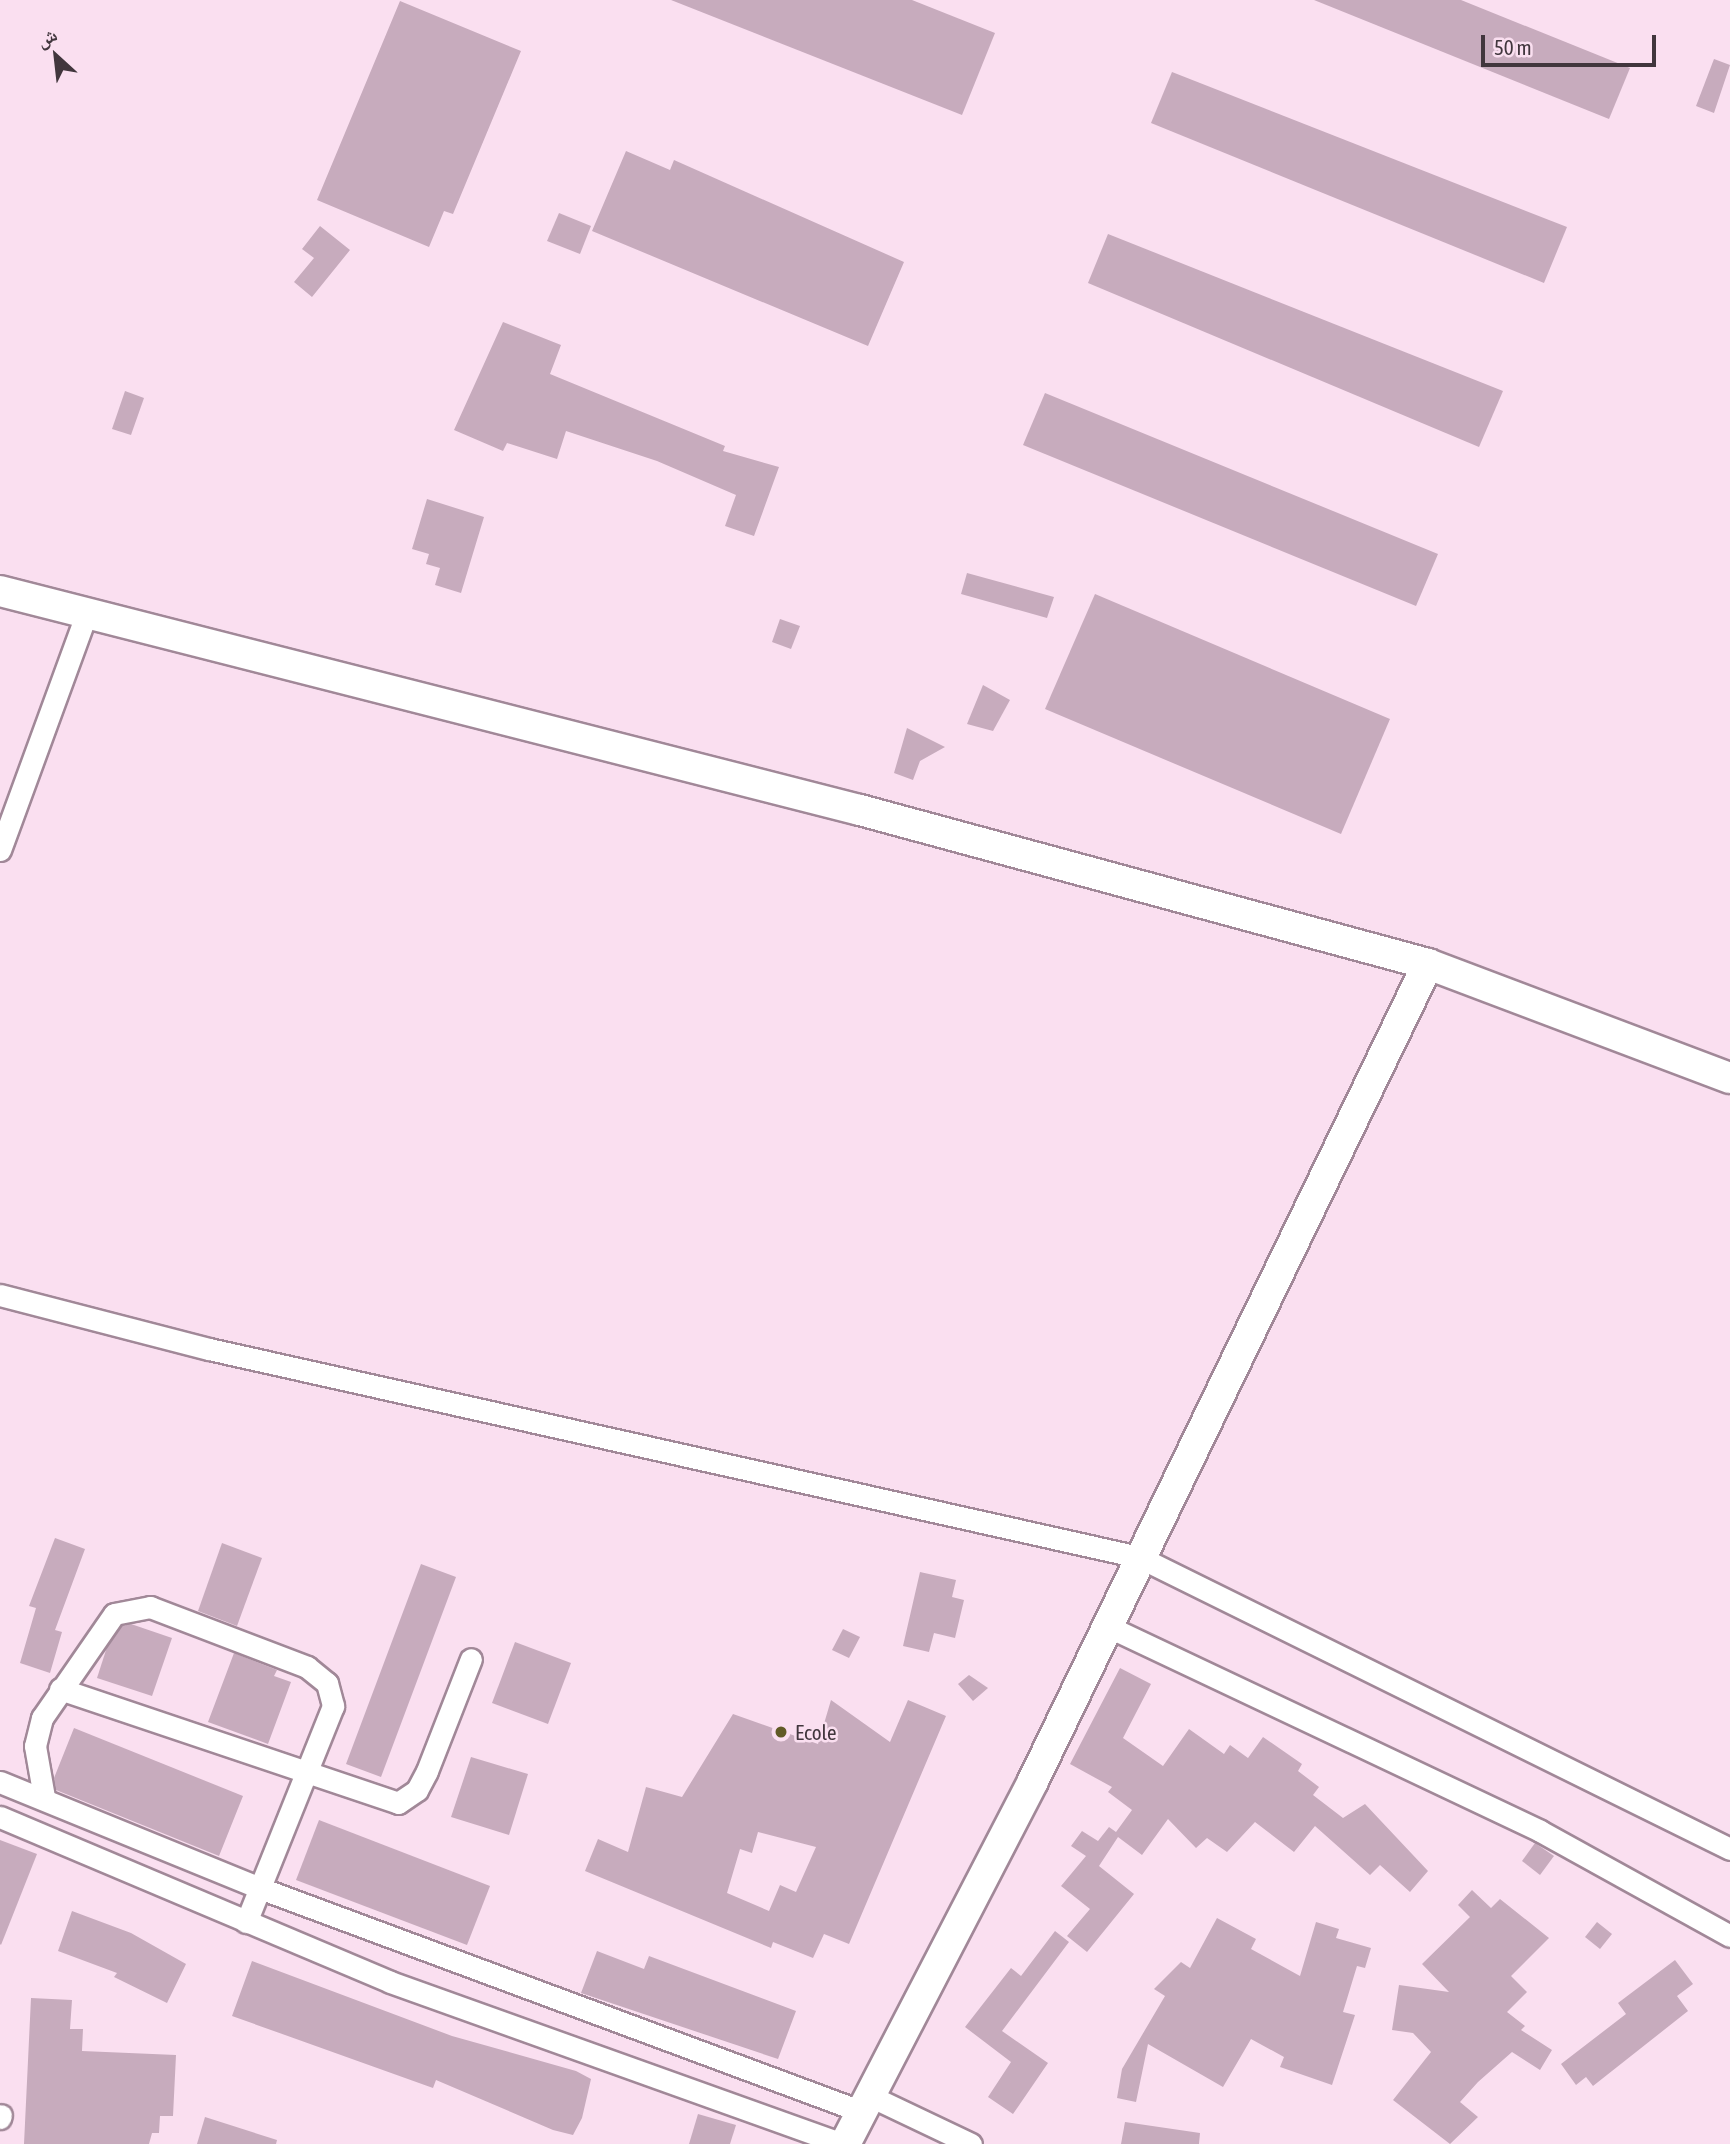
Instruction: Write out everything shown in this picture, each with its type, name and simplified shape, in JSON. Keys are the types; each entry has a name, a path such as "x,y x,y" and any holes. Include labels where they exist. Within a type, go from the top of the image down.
{"street":[{"path":"0,591 1427,964 1730,1077"},
{"path":"0,850 87,612"},
{"path":"0,1816 246,1923 390,1982 844,2144 1107,1626 1427,964"},
{"path":"0,1295 209,1349 1139,1557 1730,1849"},
{"path":"44,1797 35,1746 60,1689 102,1624 125,1610 150,1607 320,1675 332,1706 257,1887 246,1923"},
{"path":"1107,1626 1539,1831 1730,1936"},
{"path":"60,1689 304,1771 388,1803 408,1799 427,1771 471,1659"},
{"path":"0,1782 97,1817 257,1887 864,2103 971,2144"},
{"path":"81,1851 97,1817"}],"building":[{"path":"671,0 912,0 995,33 962,115"},
{"path":"1314,0 1461,0 1630,68 1609,119"},
{"path":"400,1 521,51 453,214 444,211 429,247 317,200"},
{"path":"1714,59 1730,65 1714,113 1696,106"},
{"path":"1172,72 1567,227 1544,283 1151,123"},
{"path":"626,151 670,170 674,160 904,262 868,346 592,231"},
{"path":"559,213 591,226 580,254 547,241"},
{"path":"320,226 350,250 312,297 294,282 314,258 302,249"},
{"path":"1108,234 1503,391 1479,447 1088,283"},
{"path":"503,322 561,345 550,374 725,446 723,451 779,467 754,536 725,526 736,495 657,461 566,431 557,459 507,443 503,451 454,430"},
{"path":"125,391 144,398 131,435 112,429"},
{"path":"1045,393 1438,554 1416,606 1023,445"},
{"path":"427,499 484,517 461,593 435,585 440,568 426,564 429,554 412,549"},
{"path":"967,573 1054,597 1047,618 961,594"},
{"path":"1095,594 1390,719 1341,834 1045,709"},
{"path":"780,619 800,626 791,649 772,642"},
{"path":"983,685 1010,700 993,731 967,724"},
{"path":"907,728 945,747 920,761 913,780 894,773"},
{"path":"55,1538 85,1549 55,1630 62,1632 50,1673 20,1663 36,1608 29,1606"},
{"path":"222,1543 262,1558 237,1626 198,1611"},
{"path":"421,1564 456,1577 381,1777 346,1764"},
{"path":"920,1572 956,1580 952,1597 964,1600 955,1638 934,1633 929,1652 903,1646"},
{"path":"131,1624 172,1638 152,1696 97,1678 107,1647 122,1626"},
{"path":"843,1629 860,1637 849,1658 832,1650"},
{"path":"515,1642 571,1663 548,1724 492,1703"},
{"path":"234,1653 277,1670 274,1676 291,1682 268,1744 208,1722"},
{"path":"1120,1668 1151,1684 1123,1738 1163,1766 1189,1729 1224,1754 1230,1745 1248,1758 1263,1737 1302,1764 1298,1771 1319,1787 1313,1795 1343,1818 1365,1804 1428,1871 1410,1892 1380,1865 1370,1875 1315,1826 1294,1852 1255,1822 1227,1852 1207,1838 1196,1848 1168,1819 1142,1855 1118,1837 1099,1866 1134,1894 1087,1952 1067,1936 1090,1909 1061,1886 1086,1856 1071,1846 1082,1831 1098,1841 1109,1827 1116,1832 1132,1810 1108,1792 1112,1787 1070,1764"},
{"path":"969,1675 988,1688 973,1701 958,1684"},
{"path":"831,1700 890,1742 908,1700 946,1716 849,1944 824,1934 813,1958 773,1942 771,1948 585,1871 598,1839 628,1852 646,1787 682,1797 733,1714 818,1744","holes":["758,1832 816,1847 796,1892 780,1885 769,1911 727,1893 740,1849 752,1853"]},
{"path":"74,1728 243,1796 219,1856 56,1790 54,1778"},
{"path":"471,1757 528,1774 509,1835 451,1817"},
{"path":"319,1820 490,1886 467,1945 296,1880"},
{"path":"0,1840 37,1854 1,1945 0,1944"},
{"path":"1535,1843 1554,1856 1540,1875 1522,1861"},
{"path":"1472,1890 1491,1908 1500,1899 1549,1938 1511,1976 1527,1992 1507,2012 1525,2026 1521,2030 1552,2050 1540,2070 1512,2052 1478,2082 1460,2102 1478,2117 1450,2144 1393,2100 1431,2052 1413,2033 1392,2030 1399,1985 1449,1992 1422,1964 1470,1917 1458,1905"},
{"path":"72,1911 131,1933 186,1964 167,2003 114,1977 117,1973 58,1951"},
{"path":"1217,1918 1256,1939 1251,1949 1300,1976 1316,1922 1339,1929 1336,1938 1371,1948 1365,1968 1357,1966 1343,2012 1355,2015 1332,2085 1280,2067 1284,2057 1251,2039 1223,2087 1148,2044 1136,2102 1117,2098 1122,2069 1165,1996 1154,1989 1181,1962 1190,1968"},
{"path":"1597,1922 1612,1934 1600,1949 1585,1937"},
{"path":"1055,1931 1069,1942 1002,2031 1048,2063 1013,2114 988,2097 1011,2062 965,2027 1011,1968 1021,1976"},
{"path":"597,1951 644,1969 649,1956 796,2011 778,2059 581,1993"},
{"path":"1675,1960 1693,1984 1677,1996 1688,2011 1593,2086 1586,2077 1576,2085 1561,2064 1626,2014 1618,2003"},
{"path":"252,1961 452,2036 576,2071 591,2079 582,2118 573,2135 553,2130 436,2080 433,2088 232,2016"},
{"path":"31,1998 72,2000 70,2029 83,2029 82,2051 176,2055 173,2116 160,2116 159,2133 152,2133 149,2144 24,2144"},
{"path":"698,2114 736,2125 730,2144 689,2144"},
{"path":"205,2117 277,2140 276,2144 197,2144"},
{"path":"1125,2122 1200,2133 1199,2144 1121,2144"}],"place":[{"name":"Ecole","path":"781,1732"}]}
